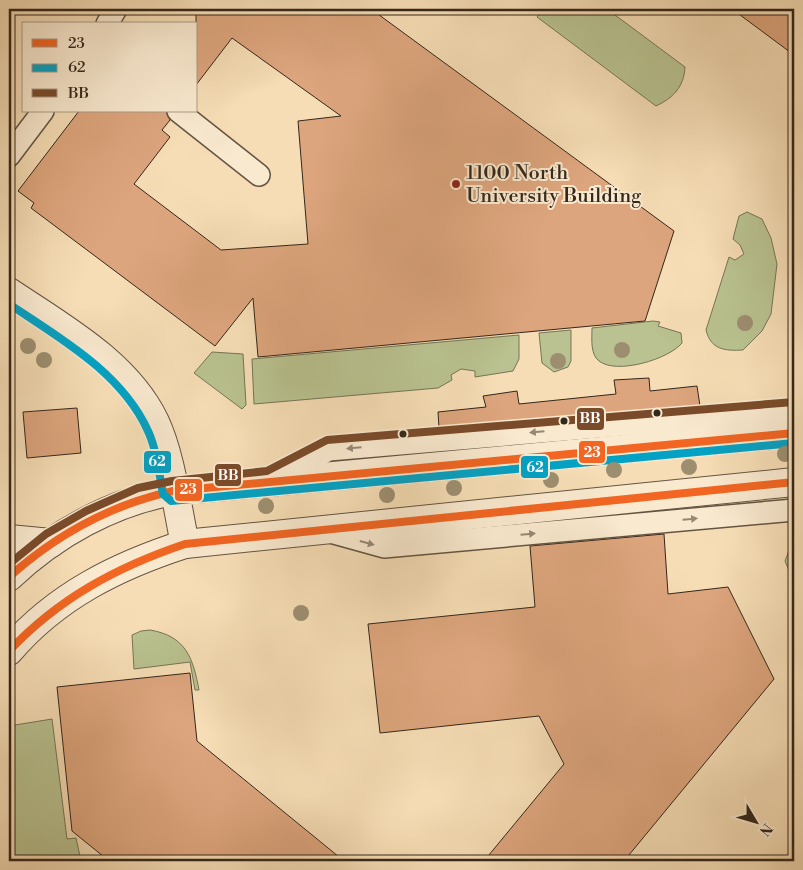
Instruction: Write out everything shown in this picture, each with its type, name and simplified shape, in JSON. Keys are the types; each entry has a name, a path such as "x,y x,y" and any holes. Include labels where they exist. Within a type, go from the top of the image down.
{"street":[{"path":"9,292 98,354 127,383 154,421 163,442 185,544"},
{"path":"9,576 51,543 90,520 142,497 173,491 794,433"},
{"path":"9,651 62,602 92,582 142,558 185,544 794,482"},
{"path":"9,539 51,543"}],"lane":[{"path":"108,22 116,9"},
{"path":"9,156 41,112"},
{"path":"179,112 260,175"},
{"path":"270,481 329,450 794,412"},
{"path":"320,530 384,547 794,510"}],"green space":[{"path":"543,9 607,9 685,67 680,86 668,99 656,106 537,17"},
{"path":"747,212 762,219 771,238 777,264 771,314 762,331 743,350 730,350 720,348 711,342 706,330 729,257 735,260 744,254 740,245 733,239 739,216"},
{"path":"653,321 660,322 658,326 681,333 682,343 666,355 630,366 607,365 596,358 592,346 592,328"},
{"path":"571,330 571,361 568,367 554,372 542,363 539,333"},
{"path":"519,335 519,359 513,371 475,377 475,371 461,369 451,375 452,380 438,388 254,404 252,359"},
{"path":"212,352 243,354 246,405 242,409 194,373"},
{"path":"794,544 794,577 790,573 785,561 790,548"},
{"path":"150,630 172,637 186,650 194,668 199,690 195,690 190,662 134,669 132,635"},
{"path":"52,719 67,839 76,838 81,861 9,861 9,726"}],"building":[{"name":"1100 North University Building","path":"192,9 371,9 674,231 645,321 258,357 253,298 215,346 31,208 34,203 18,191 78,112 166,112 170,120 162,130 170,137 134,184 221,250 308,244 298,121 341,116 232,38 198,82 198,22 196,22 196,12"},
{"path":"732,9 794,9 794,55"},
{"path":"649,378 650,391 697,386 700,406 439,428 438,412 486,407 483,396 517,391 519,404 616,394 614,380"},
{"path":"77,408 81,453 27,458 23,412"},
{"path":"664,534 668,594 728,587 774,679 624,861 484,861 564,764 539,716 380,733 368,624 535,607 530,546"},
{"path":"190,673 197,741 344,861 109,861 72,831 57,687"}],"transit line":[{"name":"62","path":"9,304 88,358 122,391 137,410 148,431 156,454 163,494 171,501 794,443"},
{"name":"BB","path":"9,564 46,534 86,511 138,488 172,481 267,471 327,440 794,402"},
{"name":"23","path":"9,577 46,547 85,523 128,504 173,491 794,433"},
{"name":"23","path":"9,651 48,615 90,586 136,563 185,544 794,482"}],"place":[{"name":"1100 North University Building","path":"456,184"}]}
